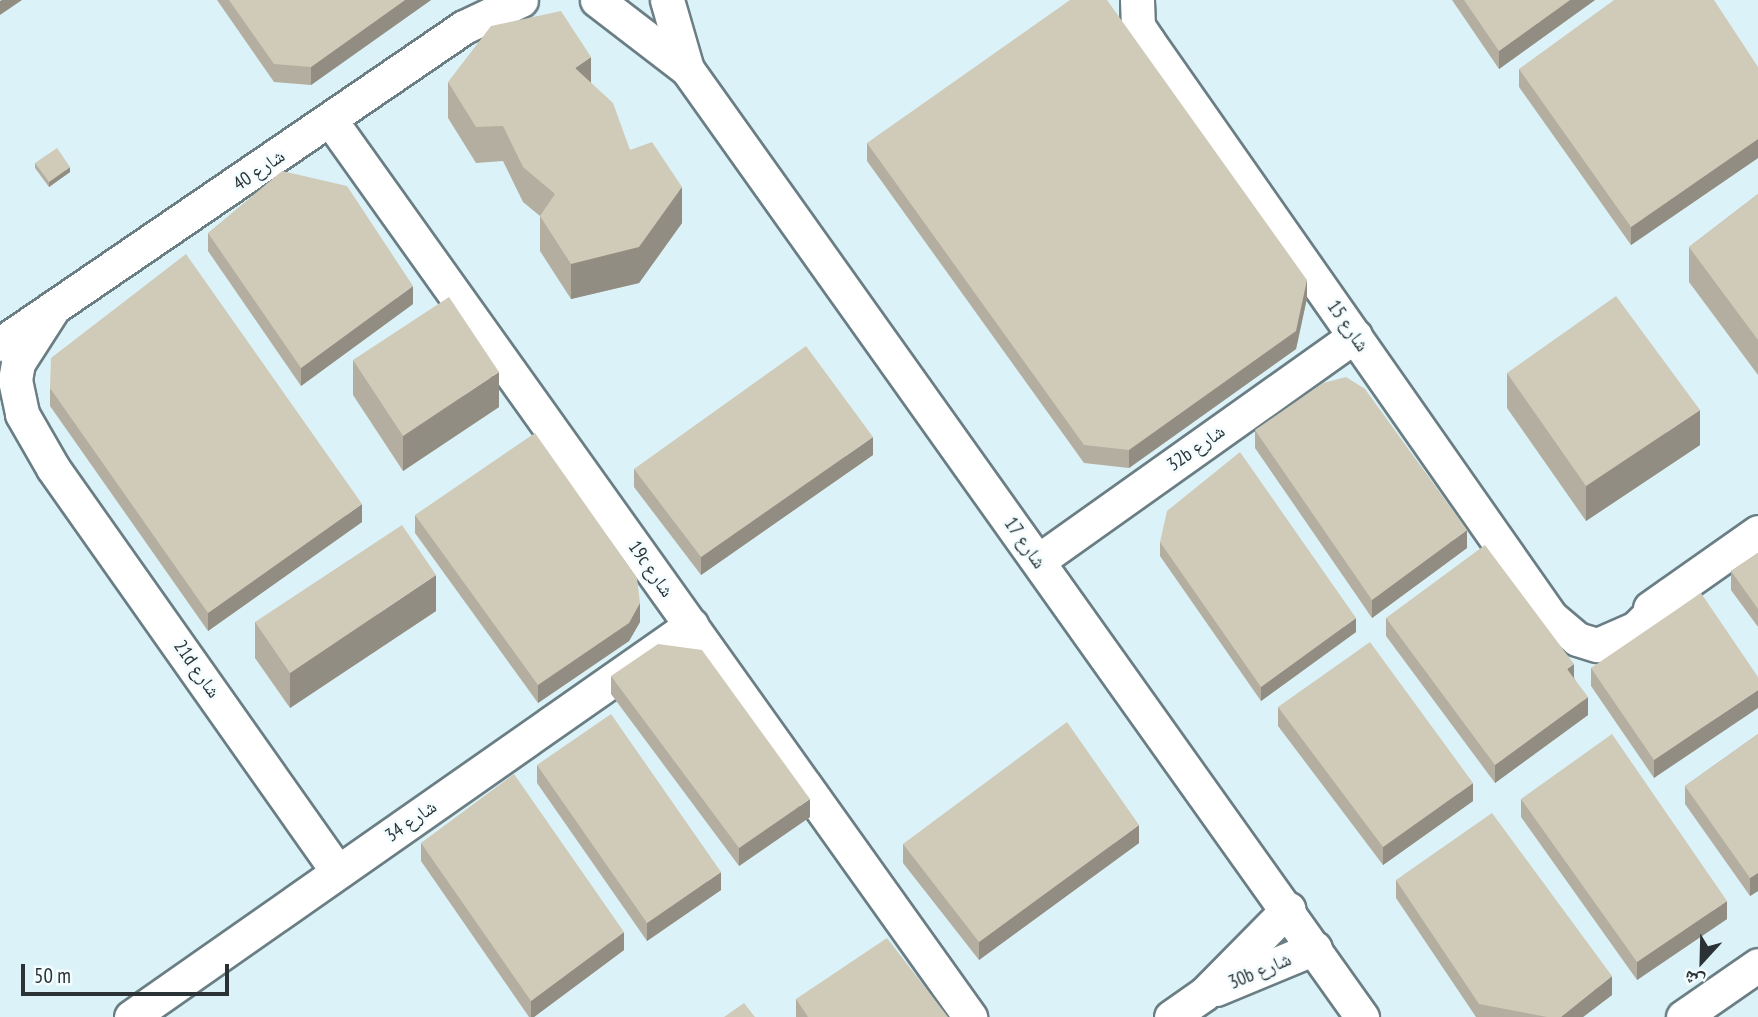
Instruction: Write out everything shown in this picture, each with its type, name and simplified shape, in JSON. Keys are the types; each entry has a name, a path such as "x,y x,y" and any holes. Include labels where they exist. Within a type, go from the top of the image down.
{"street":[{"name":"شارع 40","path":"464,27 488,0"},
{"name":"شارع 40","path":"52,310 331,121 464,27 521,0"},
{"name":"شارع 17","path":"597,0 687,69 1363,1017"},
{"name":"شارع 17","path":"667,0 687,69"},
{"name":"شارع 15","path":"1137,0 1139,26 1563,630 1597,645 1636,628 1668,595 1758,533"},
{"name":"شارع 15","path":"1154,0 1151,22 1160,57"},
{"name":"19c شارع","path":"331,121 970,1017"},
{"path":"0,344 15,330 52,310"},
{"name":"21d شارع","path":"52,310 25,348 15,380 22,414 53,468 338,872"},
{"name":"32b شارع","path":"1038,561 1355,335"},
{"name":"21d شارع","path":"0,407 15,429 53,468"},
{"name":"شارع 34","path":"131,1017 691,625"},
{"name":"30b شارع","path":"1171,1017 1204,994 1288,909"},
{"name":"30b شارع","path":"1204,994 1315,948"},
{"path":"1683,1017 1758,965"}],"building":[{"path":"229,0 405,0 311,67 274,64"},
{"path":"1070,0 1107,0 1307,280 1296,331 1129,450 1084,445 867,143"},
{"path":"1464,0 1570,0 1499,51"},
{"path":"1614,0 1714,0 1758,67 1758,139 1631,227 1519,69"},
{"path":"561,11 591,57 575,68 613,103 630,150 652,142 682,187 639,247 571,264 540,216 555,194 523,167 503,126 476,127 448,82 491,26"},
{"path":"57,148 70,167 49,182 35,163"},
{"path":"282,171 347,186 413,286 301,368 208,233"},
{"path":"1758,194 1758,340 1689,247"},
{"path":"186,254 362,504 208,613 50,388 51,358"},
{"path":"1616,296 1700,410 1586,486 1507,373"},
{"path":"449,297 499,372 403,436 353,360"},
{"path":"806,346 873,437 701,557 634,469"},
{"path":"1346,377 1365,389 1467,530 1372,600 1255,430 1323,383"},
{"path":"535,433 637,578 640,603 629,623 538,685 415,515"},
{"path":"1240,452 1356,618 1261,687 1160,542 1167,511"},
{"path":"402,525 436,575 290,673 255,622"},
{"path":"1485,545 1574,664 1567,669 1588,697 1495,765 1386,618"},
{"path":"1758,553 1758,609 1731,571"},
{"path":"1701,593 1758,677 1758,690 1654,760 1591,668"},
{"path":"1370,642 1473,783 1383,847 1278,707"},
{"path":"658,644 702,650 810,799 739,848 611,676"},
{"path":"611,714 721,872 647,923 537,765"},
{"path":"1067,722 1139,825 979,942 903,844"},
{"path":"1612,734 1727,901 1637,962 1521,799"},
{"path":"1758,734 1758,873 1750,878 1685,786"},
{"path":"514,774 624,932 531,1001 421,843"},
{"path":"1492,813 1612,976 1561,1017 1547,1017 1479,1004 1396,880"},
{"path":"887,938 948,1017 808,1017 796,999"},
{"path":"744,1003 755,1017 724,1017"}]}
